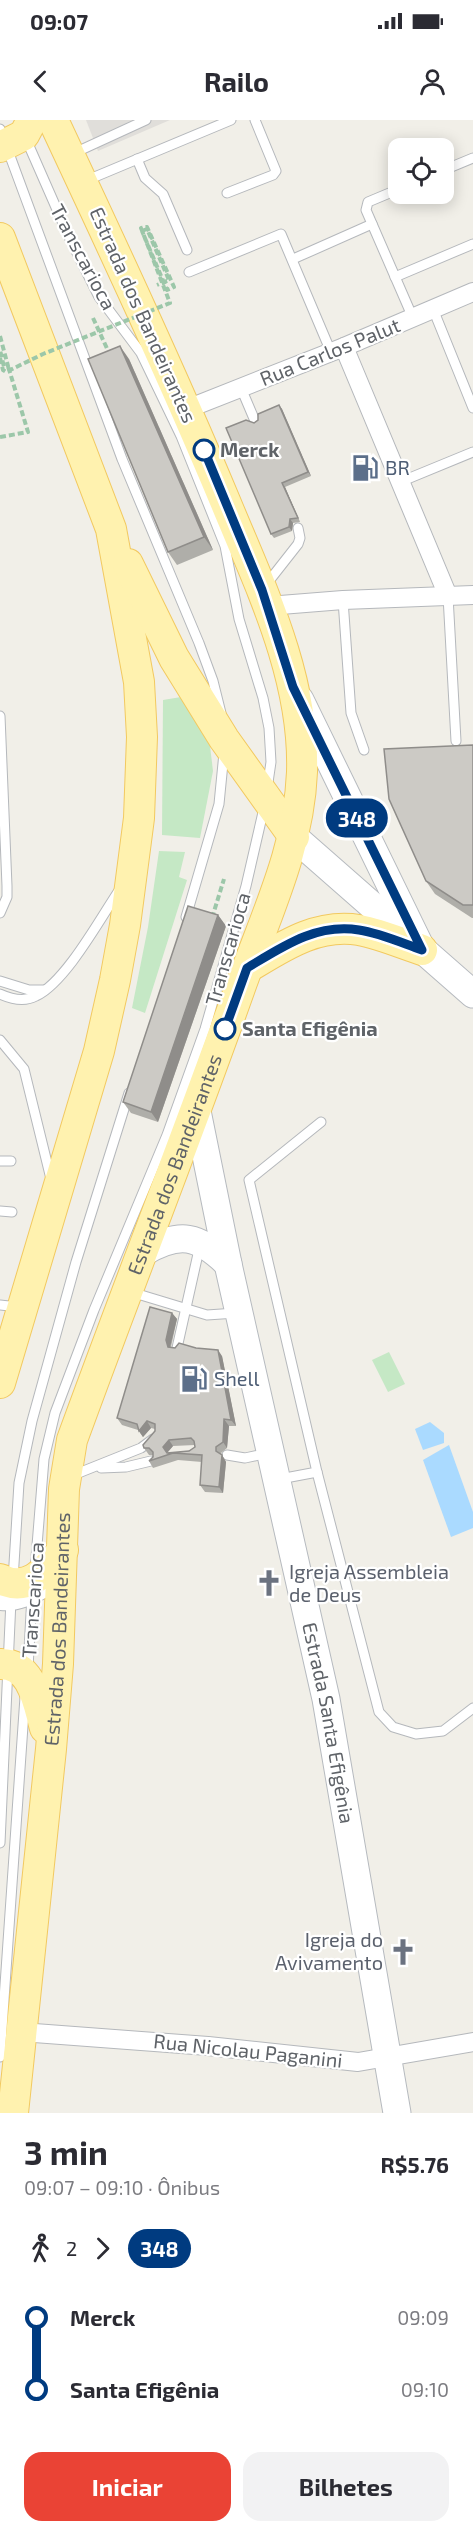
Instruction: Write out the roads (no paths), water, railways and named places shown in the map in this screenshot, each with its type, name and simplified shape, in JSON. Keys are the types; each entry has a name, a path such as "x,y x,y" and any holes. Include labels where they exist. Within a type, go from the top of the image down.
{"main road":[{"name":"Estrada dos Bandeirantes","path":"13,2113 58,1664 26,1584 65,1478 72,1440 197,1111 247,968 277,895 294,837 302,771 301,733 293,687 265,598 187,410 53,120"},
{"path":"0,238 111,530 174,658 224,739 294,837"},
{"path":"0,1383 11,1306 56,1198 99,1052 115,980 132,873 141,780 142,737 139,682 111,530"},
{"path":"247,968 302,936 332,929 359,930 422,950"},
{"path":"12,1668 36,1693 51,1749"}],"street":[{"name":"Rua Carlos Palut","path":"187,410 338,350 473,292"},
{"path":"338,350 400,482 448,596"},
{"path":"265,598 343,600 473,595"},
{"path":"293,687 422,950"},
{"path":"294,837 473,994"},
{"name":"Estrada Santa Efigênia","path":"197,1111 228,1264 326,1699 398,2113"},
{"path":"144,1252 163,1240 192,1239 201,1242 228,1264"},
{"name":"Rua Nicolau Paganini","path":"21,2032 208,2046 358,2062 473,2042"}],"lane":[{"path":"69,155 146,120"},
{"path":"83,182 231,120"},
{"path":"227,194 273,175 276,171 255,120"},
{"name":"Transcarioca","path":"13,133 122,459 199,642 220,705 224,739 224,772 219,804 184,924"},
{"name":"Transcarioca","path":"0,1843 12,1668 44,1459 56,1413 94,1310 167,1135 205,1029 246,886 266,800 271,762 270,728 258,679 239,619 225,546 180,436 141,353 99,297 13,133"},
{"path":"454,166 473,158"},
{"path":"136,159 146,178 163,194 187,250"},
{"path":"388,194 365,205 413,318"},
{"path":"293,259 372,224"},
{"path":"189,272 277,234 283,236 338,350"},
{"path":"395,277 473,244"},
{"path":"434,309 473,408"},
{"path":"241,388 255,421"},
{"path":"400,482 473,452"},
{"path":"265,598 298,544 300,538 298,528"},
{"path":"448,596 456,741"},
{"path":"343,600 351,713 364,750"},
{"path":"0,716 7,897 0,913"},
{"path":"0,994 23,1000 35,997 62,975 132,873"},
{"path":"0,981 29,990 45,990"},
{"path":"0,1040 24,1069 56,1198"},
{"path":"0,1050 13,1053"},
{"name":"Transcarioca","path":"0,2056 8,1962 21,1737 12,1668 26,1584 19,1483 32,1421 76,1262 131,1086"},
{"path":"321,1122 249,1179 317,1472 379,1712 393,1727 416,1734 443,1731 473,1708"},
{"path":"0,1161 11,1161"},
{"path":"0,1210 12,1212"},
{"path":"177,1348 201,1242"},
{"path":"128,1291 207,1315 239,1313"},
{"path":"65,1478 96,1468 141,1448 153,1439 154,1434"},
{"path":"227,1455 245,1458 271,1453"},
{"path":"96,1468 126,1467 151,1461"},
{"path":"278,1480 317,1472"}],"water":[{"path":"430,1422 444,1433 444,1443 423,1450 415,1429"},
{"path":"449,1445 473,1512 473,1528 451,1537 423,1460"}],"place":[{"name":"Merck","path":"204,450"},
{"name":"BR","path":"365,468"},
{"name":"Santa Efigênia","path":"225,1029"},
{"name":"Shell","path":"194,1379"},
{"name":"Igreja Assembleia de Deus","path":"269,1583"},
{"name":"Igreja do Avivamento","path":"403,1952"}]}
